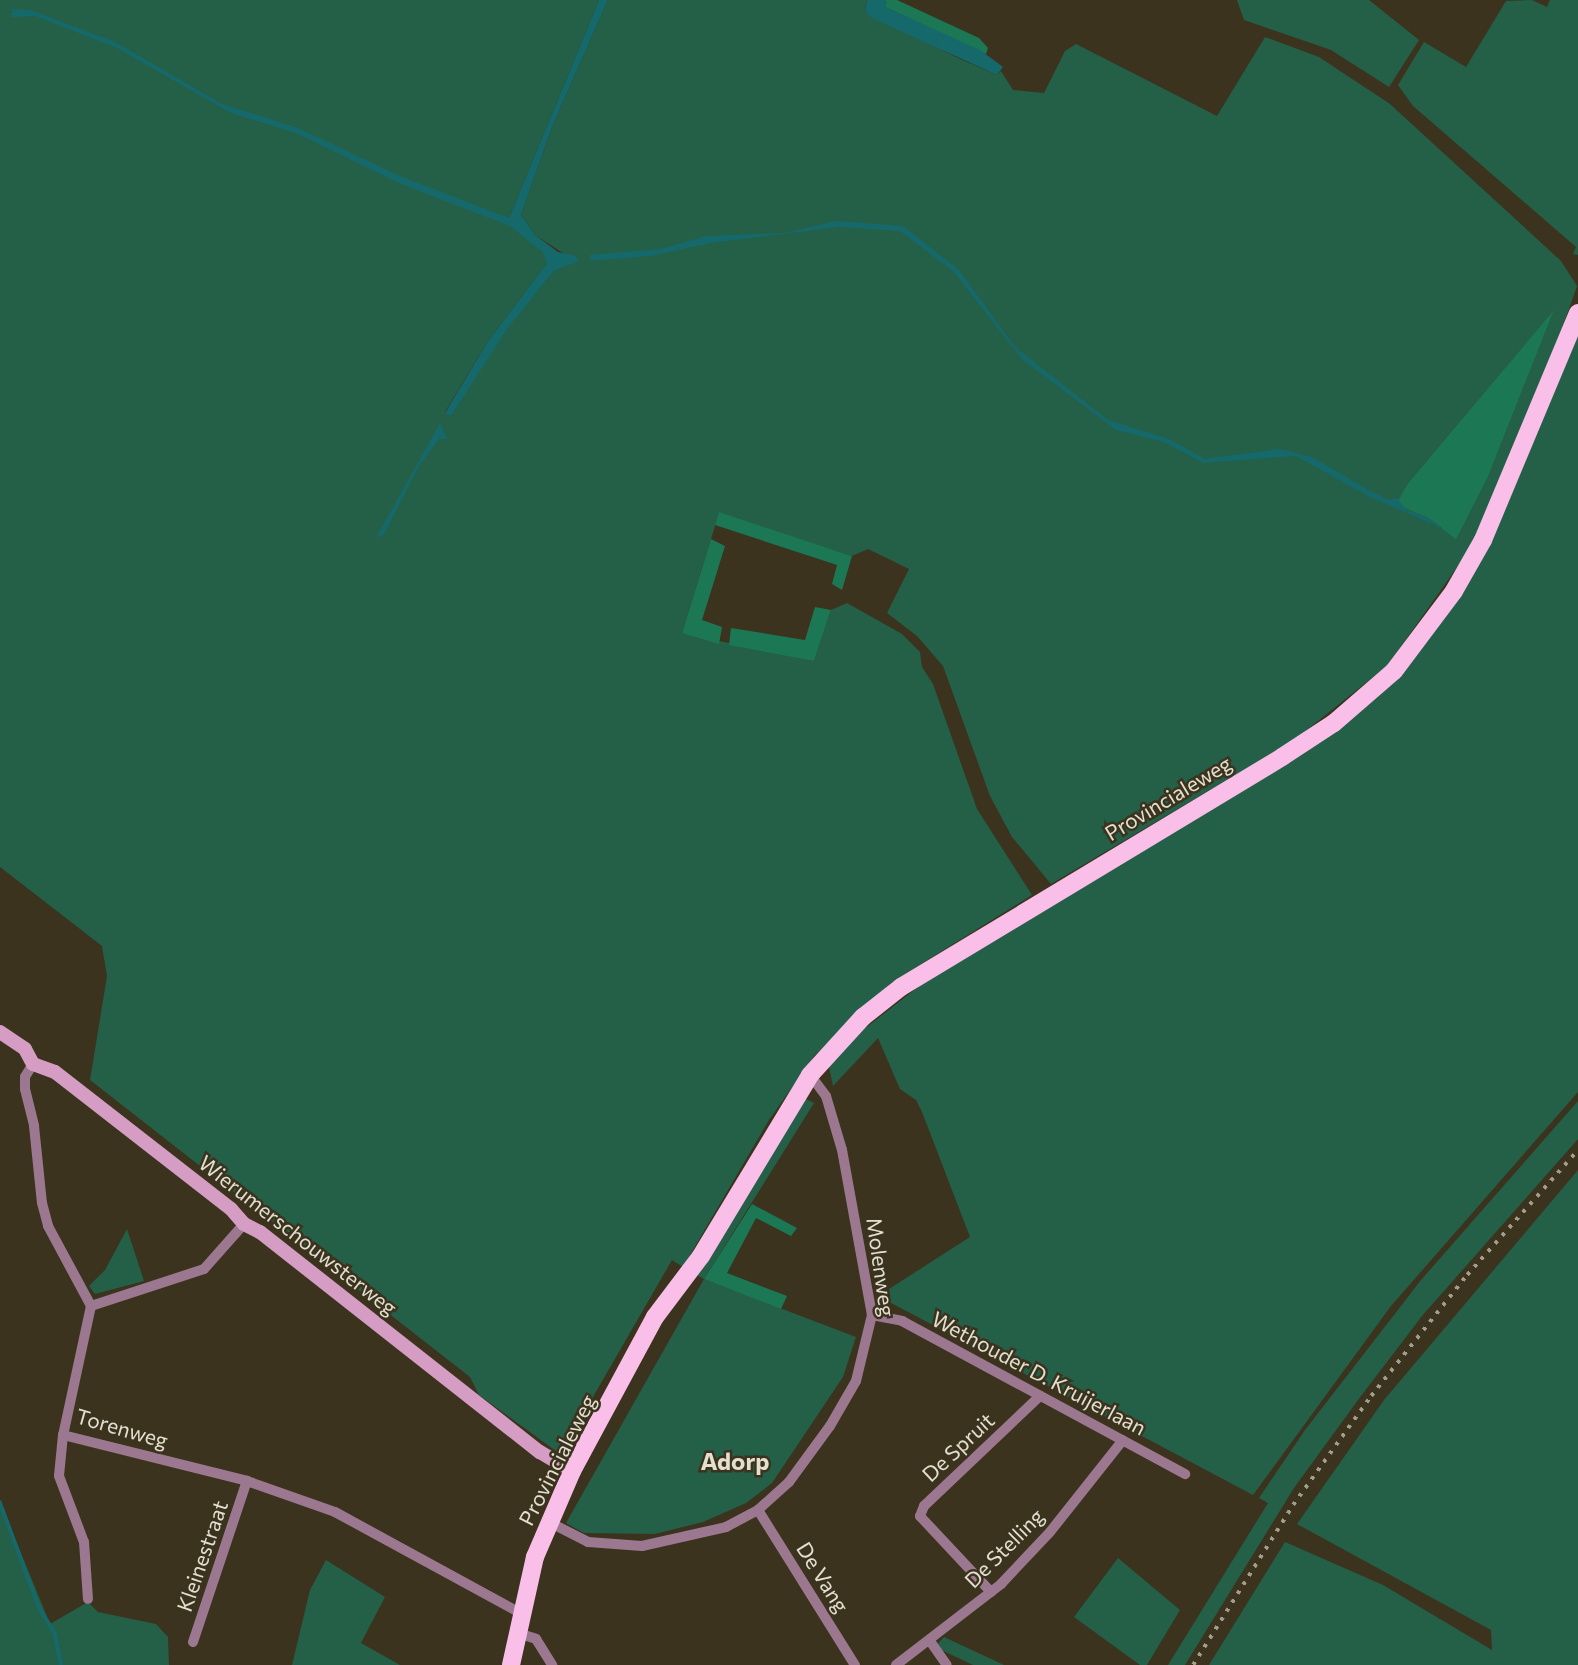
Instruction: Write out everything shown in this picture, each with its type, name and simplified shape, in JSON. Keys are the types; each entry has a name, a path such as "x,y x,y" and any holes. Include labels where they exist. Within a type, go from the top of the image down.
{"main road":[{"name":"Provincialeweg","path":"511,1665 522,1614 548,1522 572,1471 635,1361 679,1302 701,1256 810,1075 863,1017 909,981 1293,750 1334,723 1394,671 1454,591 1483,540 1578,313"}],"street":[{"name":"Wierumerschouwsterweg","path":"0,1032 27,1051 33,1064 55,1072 231,1209 244,1224 260,1232 540,1452 572,1471"},
{"path":"33,1064 24,1077 34,1125 42,1203 48,1226 91,1306 204,1269 244,1224"},
{"name":"Molenweg","path":"548,1522 588,1542 642,1545 726,1527 758,1510 789,1482 830,1426 856,1381 872,1315 842,1150 826,1096 810,1075"},
{"name":"Torenweg","path":"91,1306 63,1435 247,1481 353,1520 522,1614"},
{"name":"Wethouder D. Kruijerlaan","path":"872,1315 902,1321 1185,1474"},
{"name":"De Spruit","path":"991,1592 920,1516 923,1506 1040,1396"},
{"path":"63,1435 59,1476 84,1542 88,1599"},
{"name":"De Stelling","path":"896,1665 991,1592 1050,1532 1123,1440"},
{"name":"Kleinestraat","path":"193,1642 247,1481"},
{"name":"De Vang","path":"758,1510 855,1665"},
{"path":"518,1633 536,1639 552,1665"},
{"path":"930,1640 947,1665"}],"green space":[{"path":"0,0 599,0 509,218 511,226 547,256 547,263 488,341 445,412 451,416 493,345 554,271 577,262 535,235 521,215 552,127 608,0 867,0 865,11 958,58 997,75 1001,71 1013,90 1044,93 1065,51 1076,44 1217,116 1265,37 1319,57 1390,104 1561,261 1577,286 1544,380 1475,542 1387,666 1294,740 1051,884 1012,837 990,796 943,666 917,636 887,613 909,569 868,549 852,556 719,513 682,633 814,661 831,610 847,603 902,634 920,652 922,667 933,684 977,809 1032,895 892,982 814,1056 769,1120 683,1267 672,1260 560,1454 479,1395 470,1377 90,1080 107,976 102,946 0,867","holes":["1553,312 1488,477 1456,540 1430,519 1397,503 1408,483"]},
{"path":"886,0 897,0 979,38 988,48 986,54 885,7"},
{"path":"1237,0 1369,0 1419,40 1389,87 1331,50 1244,20"},
{"path":"1532,0 1547,7 1550,0 1578,0 1578,255 1573,254 1576,247 1413,106 1398,85 1424,42 1466,67 1506,1"},
{"path":"1554,310 1488,477 1456,540 1430,519 1396,504 1408,483"},
{"path":"1578,332 1578,1092 1391,1306 1253,1495 878,1296 970,1237 922,1112 916,1100 900,1089 878,1038 833,1086 829,1067 854,1037 927,980 1334,730 1394,682 1452,607 1528,454"},
{"path":"719,512 852,556 842,590 832,584 837,565 715,525"},
{"path":"711,539 725,546 702,620 722,627 719,644 682,633"},
{"path":"815,607 831,610 814,661 729,645 731,628 805,640"},
{"path":"802,1097 814,1103 704,1279 697,1275"},
{"path":"1578,1101 1578,1139 1422,1316 1294,1488 1185,1665 1168,1665 1268,1503 1259,1498 1305,1430 1421,1280"},
{"path":"1578,1170 1578,1665 1209,1665 1285,1542 1383,1585 1492,1650 1491,1630 1297,1524 1384,1400"},
{"path":"752,1204 797,1228 791,1236 756,1218 727,1273 787,1296 781,1309 704,1279"},
{"path":"127,1229 144,1281 95,1294 89,1286 105,1270"},
{"path":"704,1279 856,1337 843,1377 772,1483 746,1503 703,1522 655,1534 584,1533 566,1523"},
{"path":"0,1502 50,1624 88,1602 98,1612 156,1624 168,1637 169,1665 0,1665"},
{"path":"1118,1558 1180,1610 1147,1665 1140,1665 1074,1617"},
{"path":"326,1560 385,1597 361,1643 400,1665 292,1665 310,1590"},
{"path":"944,1637 1004,1665 973,1665 935,1647"}],"water":[{"path":"599,0 608,0 552,127 521,215 535,235 558,252 576,256 578,262 554,271 507,329 451,416 445,413 488,341 547,263 543,253 510,226 401,184 296,133 231,113 117,48 35,16 11,17 13,11 9,9 30,10 115,42 222,104 298,128 400,176 509,218"},
{"path":"867,0 886,0 885,7 980,50 1003,67 997,75 872,18 865,11"},
{"path":"836,221 903,226 959,270 1015,347 1108,420 1169,439 1205,459 1280,449 1312,457 1368,490 1389,500 1397,498 1407,510 1430,519 1453,539 1435,525 1370,497 1296,456 1203,463 1164,442 1116,430 1022,359 954,272 900,231 839,227 710,243 650,256 591,261 589,255 661,249 706,236 784,233"},
{"path":"440,423 447,439 439,439 419,466 384,534 376,538"}],"waterway":[{"path":"0,1502 40,1609 55,1633 61,1665"}],"railway":[{"path":"1193,1665 1293,1505 1371,1396 1467,1275 1578,1150"}],"district":[{"name":"Adorp","path":"735,1461"}]}
